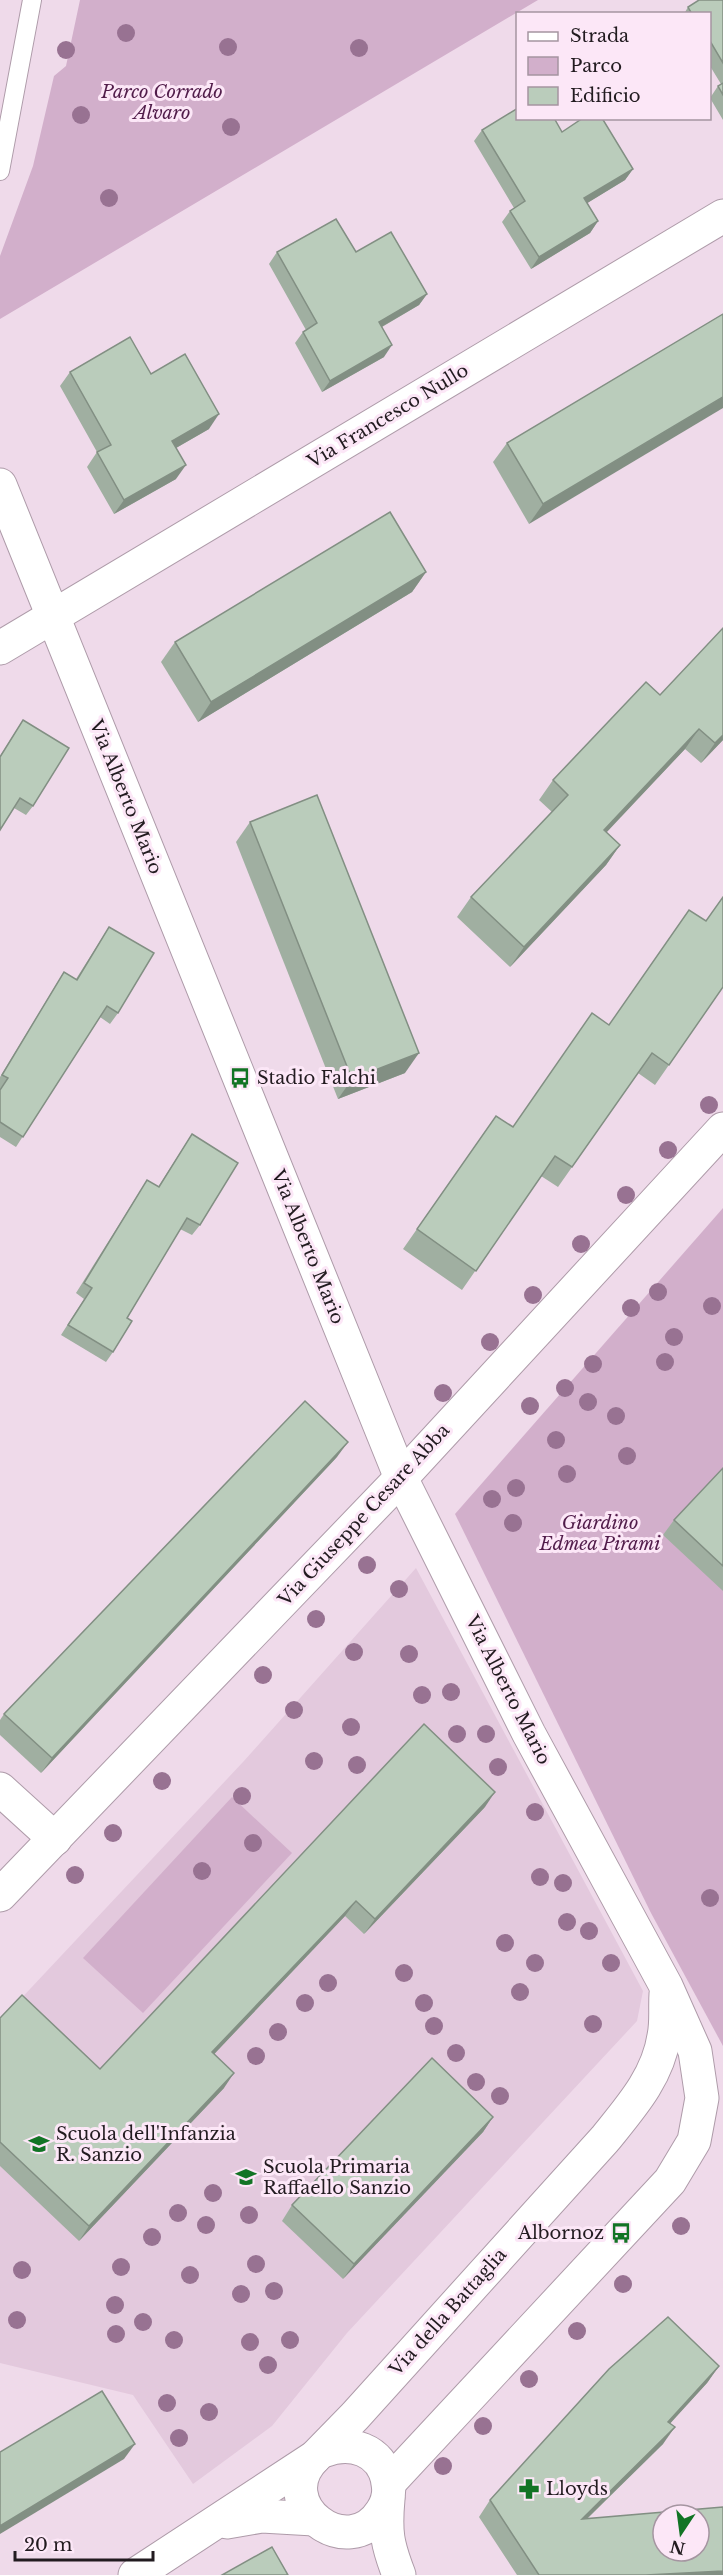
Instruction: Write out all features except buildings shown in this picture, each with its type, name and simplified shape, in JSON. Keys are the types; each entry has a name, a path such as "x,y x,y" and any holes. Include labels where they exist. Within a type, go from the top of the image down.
{"street":[{"name":"Via Francesco Nullo","path":"0,648 723,216"},
{"name":"Via Alberto Mario","path":"0,485 401,1478 529,1734 666,1986"},
{"name":"Via Giuseppe Cesare Abba","path":"0,1895 401,1478 723,1130"},
{"path":"0,1789 55,1839"},
{"name":"Via della Battaglia","path":"216,2524 262,2516 362,2529 371,2523 379,2516 388,2491 670,2181 694,2141 710,2127 702,2098 695,2052 666,1986"},
{"name":"Via della Battaglia","path":"328,2525 304,2505 302,2488 305,2470 605,2139 638,2098 656,2066 664,2036 666,1986"},
{"name":"Via della Battaglia","path":"135,2575 216,2524 319,2454 338,2445 361,2448 380,2462 388,2491"},
{"path":"388,2491 385,2528 388,2548 399,2575"},
{"path":"328,2525 360,2545 392,2575"}],"lane":[{"path":"0,171 32,0"}],"shaded area":[{"name":"Scuola Primaria Raffaello Sanzio","path":"416,1568 643,1991 637,2021 347,2333 272,2426 193,2484 133,2395 0,2363 0,2021 243,1762"}],"green space":[{"name":"Parco Corrado Alvaro","path":"80,0 538,0 0,319 0,256 33,166 54,76 66,66"},
{"name":"Giardino Edmea Pirami","path":"723,1208 723,2046 651,1913 455,1514"},
{"path":"232,1797 292,1853 143,2013 83,1958"}],"place":[{"name":"Stadio Falchi","path":"240,1078"},
{"name":"Scuola dell'Infanzia R. Sanzio","path":"39,2144"},
{"name":"Scuola Primaria Raffaello Sanzio","path":"246,2177"},
{"name":"Albornoz","path":"621,2233"},
{"name":"Lloyds","path":"529,2489"}]}
